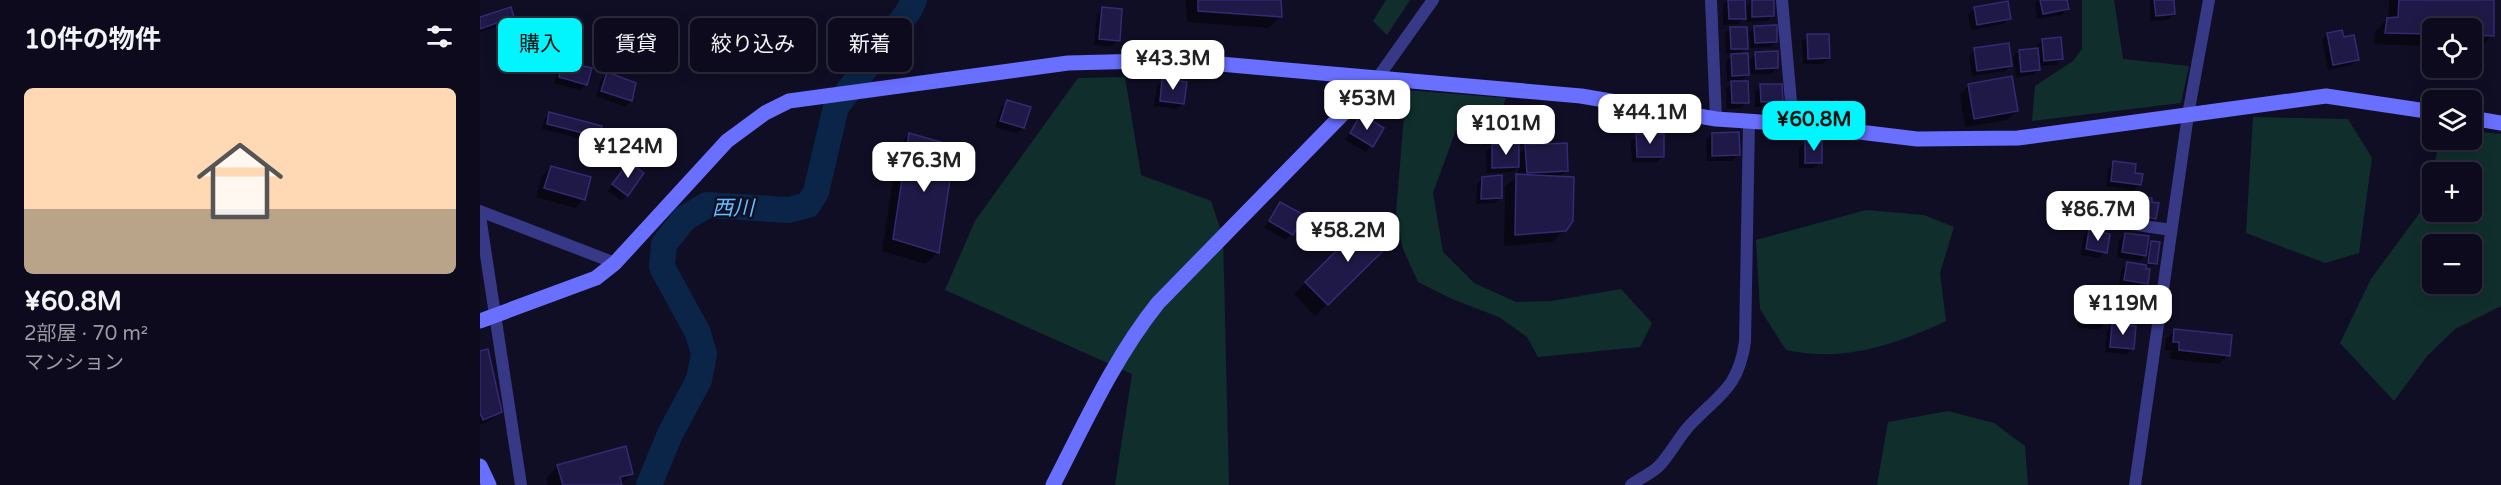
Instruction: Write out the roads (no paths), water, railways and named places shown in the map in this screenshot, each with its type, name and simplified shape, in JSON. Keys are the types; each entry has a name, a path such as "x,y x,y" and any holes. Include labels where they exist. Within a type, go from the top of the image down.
{"street":[{"path":"1053,485 1119,360 1137,330 1158,303 1377,80 1432,0"},
{"path":"1711,0 1716,119"},
{"path":"1782,0 1792,124"},
{"path":"2135,485 2188,115 2209,0"},
{"path":"487,318 596,278 615,263 727,141 765,113 789,101 1068,63 1146,61 1220,64 1377,80 1581,96 1716,119 1749,123 1792,124 1917,139 2018,138 2326,96 2422,110"},
{"path":"2482,120 2501,123"},
{"path":"1631,485 1658,467 1689,426 1717,401 1734,381 1742,362 1745,342 1749,123"},
{"path":"521,485 487,318 480,214 615,263"},
{"path":"2098,219 2171,230"},
{"path":"480,466 489,485"}],"waterway":[{"name":"西川","path":"649,485 670,434 699,380 704,354 698,333 662,267 664,244 685,218 707,205 789,210 808,205 816,192 836,107 908,12 914,0"}]}
